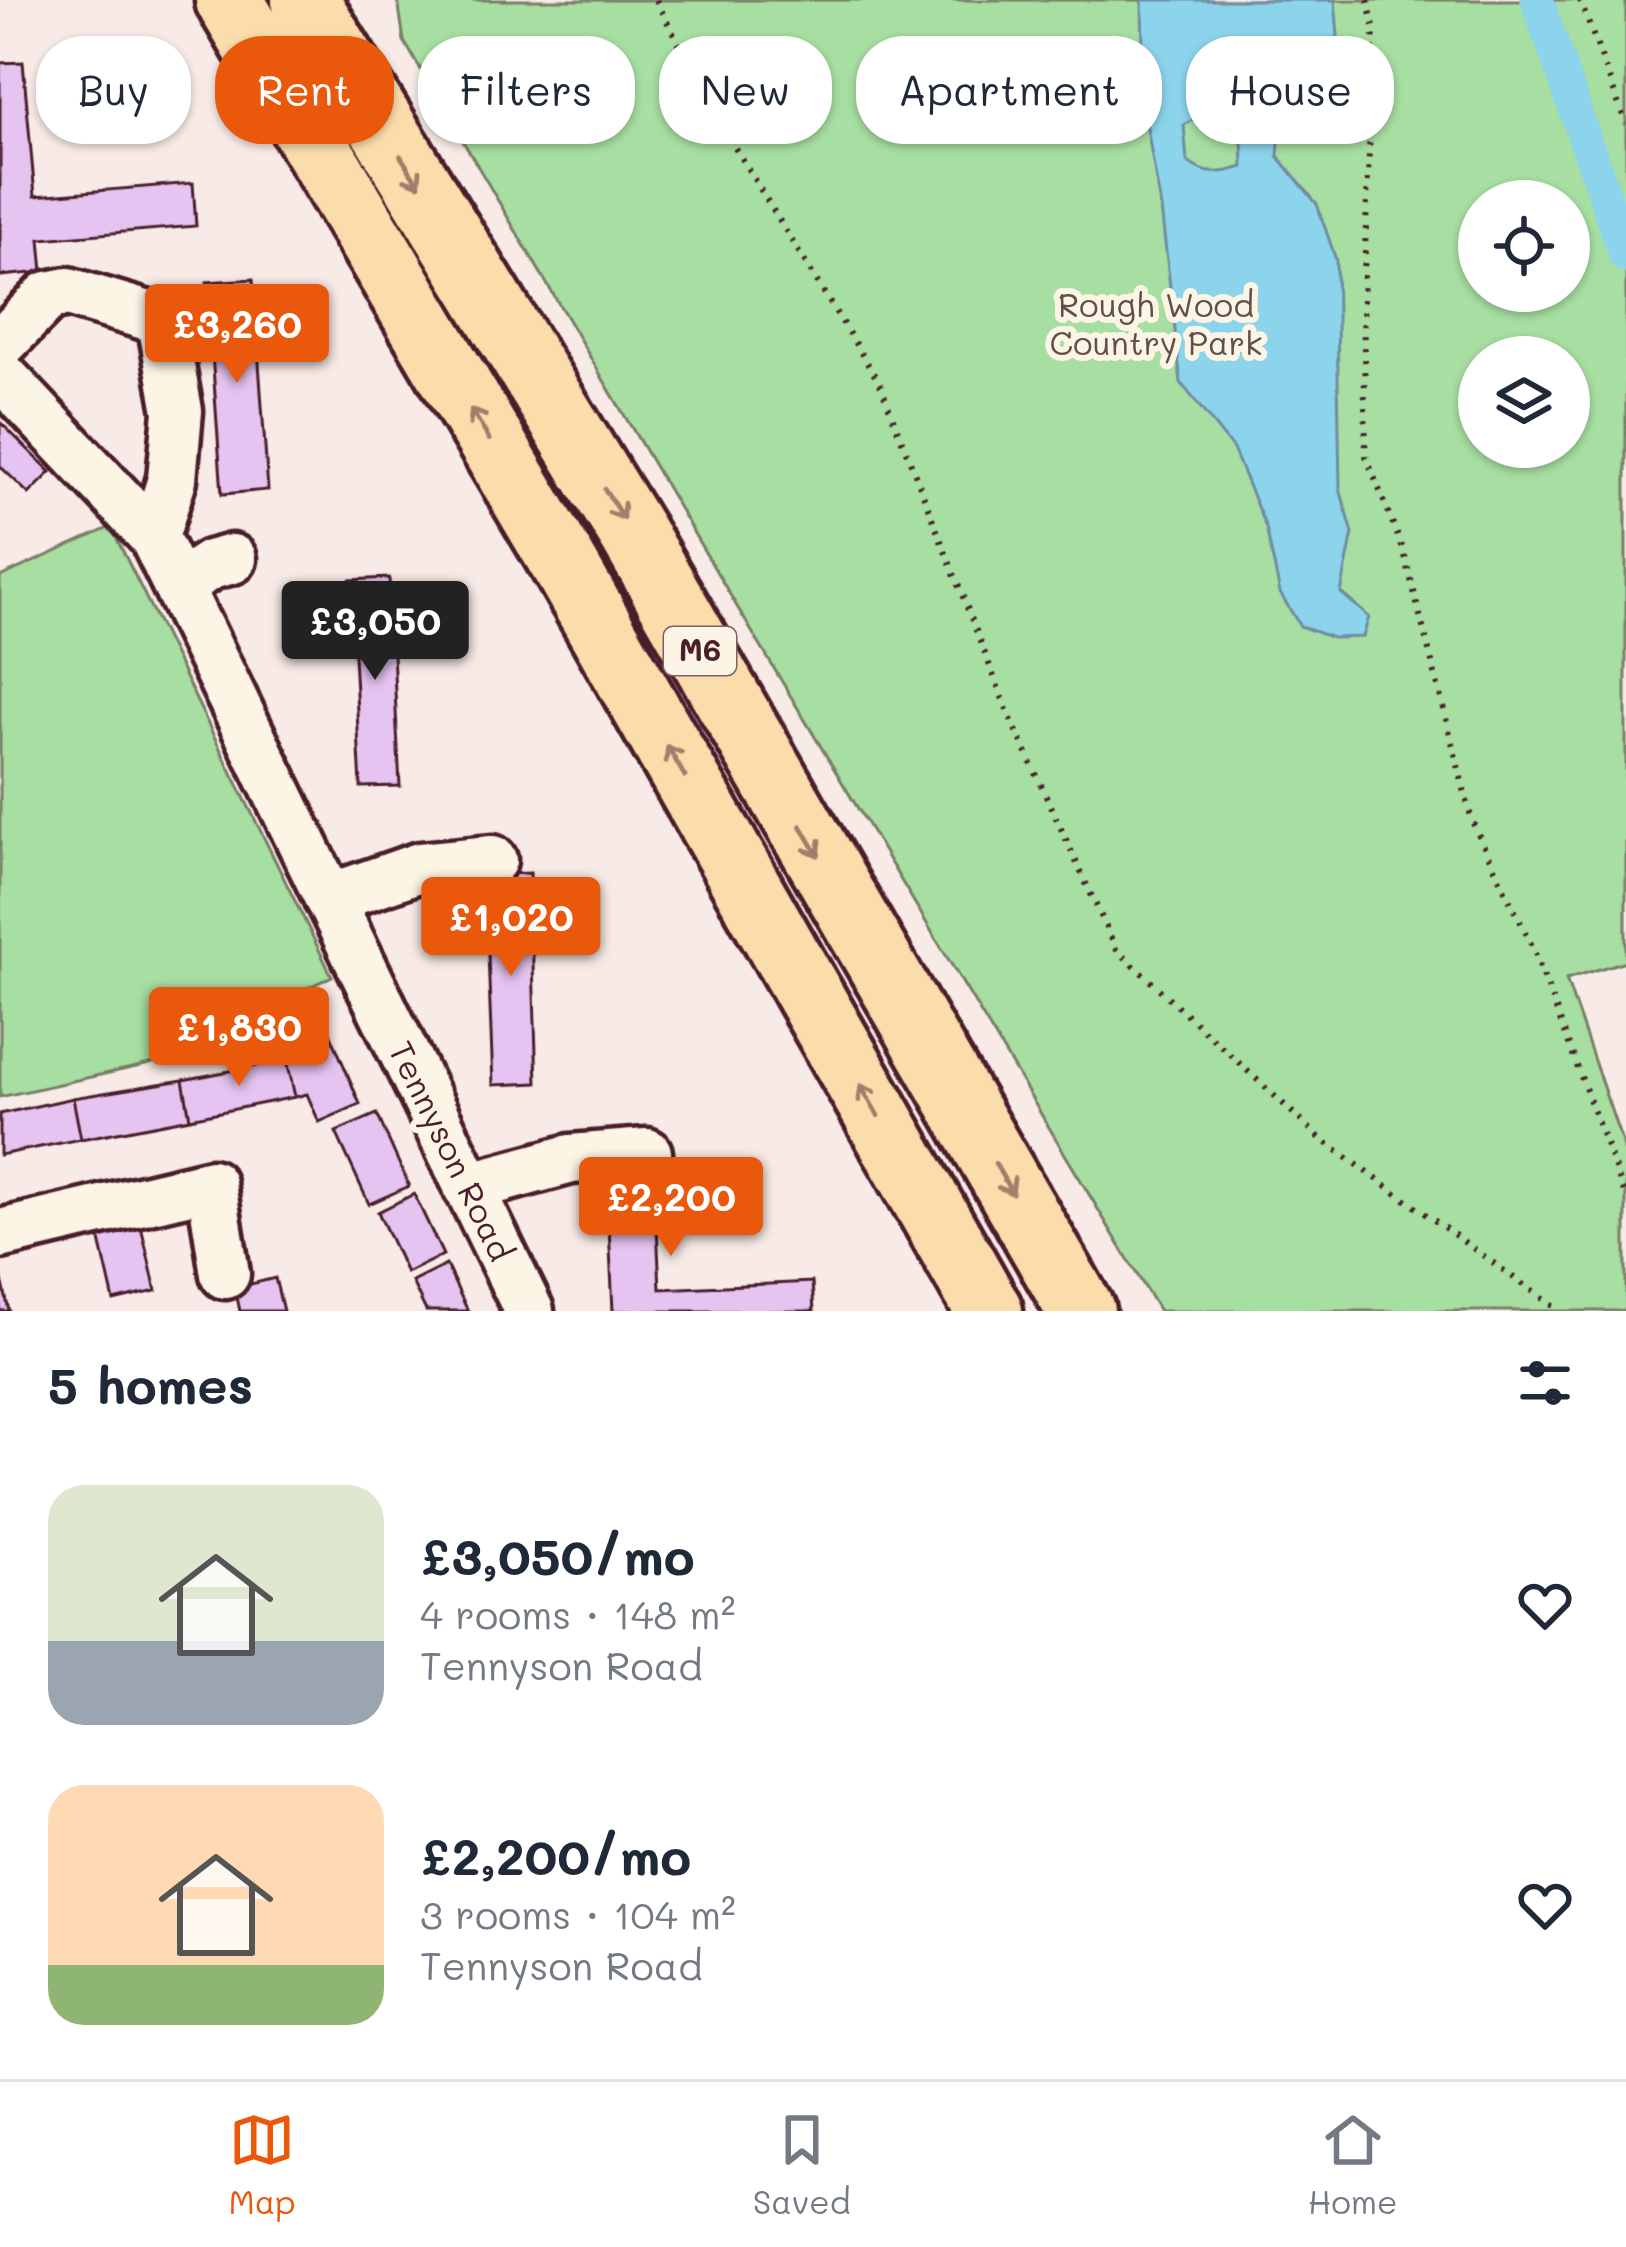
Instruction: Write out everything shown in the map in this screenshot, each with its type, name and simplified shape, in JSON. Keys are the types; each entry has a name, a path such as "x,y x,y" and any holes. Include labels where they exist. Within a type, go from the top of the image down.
{"highway":[{"name":"M6","path":"230,0 568,571 989,1311"},
{"name":"M6","path":"305,0 632,532 1081,1311"}],"street":[{"path":"0,345 47,296 68,292 155,318 163,327 178,411 172,479 154,537"},
{"name":"Tennyson Road","path":"0,374 154,537 529,1311"},
{"path":"178,586 232,559"},
{"path":"329,899 420,867 492,860"},
{"path":"468,1187 571,1159 646,1154"},
{"path":"0,1234 211,1184 225,1274"}],"path":[{"path":"656,0 722,127 880,384 1007,710 1116,949 1320,1138 1561,1311"},
{"path":"1368,0 1374,28 1363,300 1366,456 1404,552 1472,821 1533,948 1626,1198"},
{"path":"1580,0 1626,124"}],"green space":[{"name":"Rough Wood Country Park","path":"398,0 1626,0 1626,961 1566,979 1626,1154 1626,1311 1159,1311 465,144 635,144 635,36 418,36 418,65 404,41"},
{"path":"111,527 332,976 150,1064 0,1097 0,577"}],"water":[{"path":"1142,0 1335,0 1338,36 1186,36 1184,125 1187,161 1213,172 1243,167 1242,144 1279,144 1278,156 1317,204 1336,260 1340,489 1353,533 1341,593 1369,617 1363,637 1332,638 1300,626 1280,593 1266,528 1233,449 1181,383 1150,144 1162,144 1162,36 1143,36"}],"building":[{"path":"23,62 35,196 193,183 196,226 40,239 43,272 0,276 0,63"},
{"path":"253,279 268,490 222,494 207,282"},
{"path":"0,422 51,472 29,494 0,466"},
{"path":"389,578 400,786 361,787 350,580"},
{"path":"530,873 537,1083 493,1085 485,875"},
{"path":"323,1016 360,1104 319,1122 307,1094 295,1097 277,1035"},
{"path":"287,1060 295,1097 190,1118 183,1080"},
{"path":"183,1080 190,1118 81,1139 73,1098"},
{"path":"73,1098 81,1139 0,1155 0,1114"},
{"path":"377,1114 409,1186 369,1204 336,1132"},
{"path":"654,1162 660,1289 812,1282 814,1311 613,1311 606,1164"},
{"path":"414,1194 443,1255 406,1273 378,1212"},
{"path":"141,1226 156,1291 114,1301 99,1236"},
{"path":"446,1265 468,1311 426,1311 412,1282"},
{"path":"0,1270 9,1311 0,1311"},
{"path":"275,1278 283,1311 240,1311 235,1288"}],"waterway":[{"path":"1537,0 1626,257"}]}
